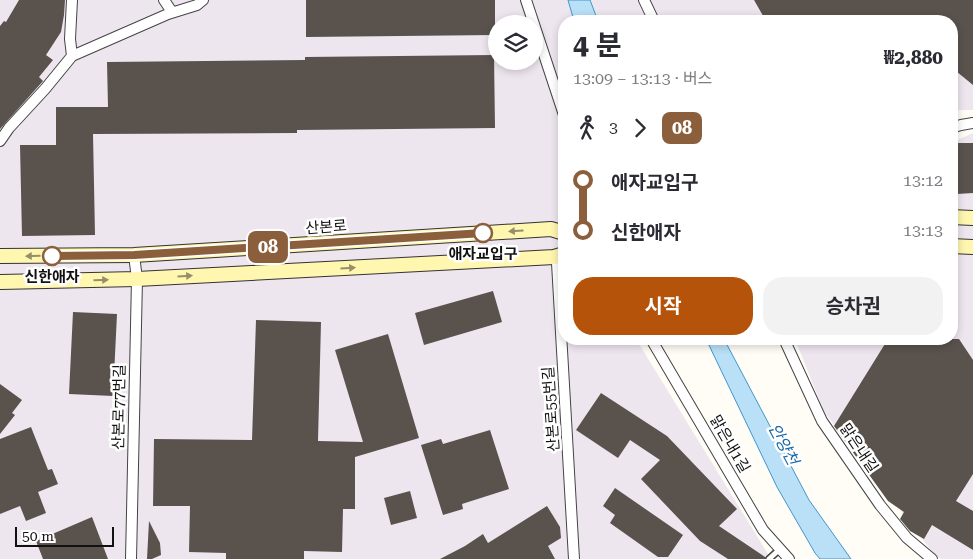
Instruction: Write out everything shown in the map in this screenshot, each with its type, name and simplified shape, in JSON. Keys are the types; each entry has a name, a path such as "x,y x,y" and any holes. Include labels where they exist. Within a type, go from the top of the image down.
{"street":[{"path":"72,0 70,38 72,56"},
{"path":"164,0 172,12"},
{"path":"0,141 9,128 39,96 72,56 172,12 197,5 203,0"},
{"path":"526,0 558,96"},
{"path":"644,0 651,15"},
{"path":"958,126 973,123"},
{"path":"958,217 973,218"},
{"name":"산본로","path":"0,256 134,255 551,229 558,231"},
{"path":"958,246 973,247"},
{"name":"산본로77번길","path":"131,559 137,279 134,255"},
{"path":"0,282 137,279 558,255"},
{"name":"산본로55번길","path":"558,259 558,280"},
{"name":"산본로55번길","path":"562,345 574,559"},
{"name":"맑은내1길","path":"655,345 763,530 788,559"},
{"name":"맑은내길","path":"787,345 822,420 880,505 907,538 932,559"}],"lane":[{"path":"769,559 780,549"}],"shaded area":[{"path":"0,0 973,0 973,110 958,110 958,15 558,15 558,345 640,345 771,559 0,559"},
{"path":"973,133 973,559 941,559 934,554 824,412 797,345 958,345 958,140"}],"water":[{"path":"568,0 590,0 596,15 572,15"},
{"path":"709,345 727,345 809,500 851,559 820,559 777,487"}],"building":[{"path":"19,0 65,0 64,15 61,32 46,55 53,60 39,77 43,81 0,129 0,26 4,21 6,22"},
{"path":"306,0 495,0 495,15 488,15 488,35 306,37"},
{"path":"754,0 973,0 973,85 958,73 958,15 763,15"},
{"path":"488,55 488,70 494,70 495,128 297,130 297,133 93,134 95,235 22,236 20,145 56,145 56,107 108,107 107,62 305,60 305,57"},
{"path":"958,143 973,143 973,193 958,194"},
{"path":"493,291 502,322 424,345 415,313"},
{"path":"73,312 117,314 113,396 69,394"},
{"path":"256,320 321,322 318,441 363,442 335,350 388,334 419,438 355,457 355,509 343,509 342,552 304,551 304,559 226,559 226,553 189,552 190,506 153,506 154,439 252,440"},
{"path":"959,339 973,360 973,474 956,501 973,511 973,550 932,525 924,539 910,531 900,519 904,512 888,501 834,426 884,345 958,345"},
{"path":"0,384 22,400 12,413 15,415 0,434"},
{"path":"601,393 667,436 737,509 719,526 765,557 765,559 728,559 700,541 641,479 660,460 630,440 618,458 576,430"},
{"path":"31,427 48,470 52,469 58,484 38,492 46,513 26,521 20,506 0,514 0,439"},
{"path":"490,430 509,489 462,504 463,509 443,515 421,445 441,439 443,444"},
{"path":"615,488 683,535 668,557 658,557 610,523 615,515 603,506"},
{"path":"410,491 417,518 391,525 384,498"},
{"path":"547,506 560,527 561,538 548,546 555,559 440,559 483,534 488,543"},
{"path":"92,517 108,559 43,559 36,541"},
{"path":"149,521 160,543 161,555 152,559 147,559"}],"bus line":[{"name":"08","path":"52,256 134,255 483,233"}],"place":[{"name":"애자교입구","path":"483,233"},
{"name":"신한애자","path":"52,256"}],"water label":[{"name":"안양천","path":"784,444"}]}
